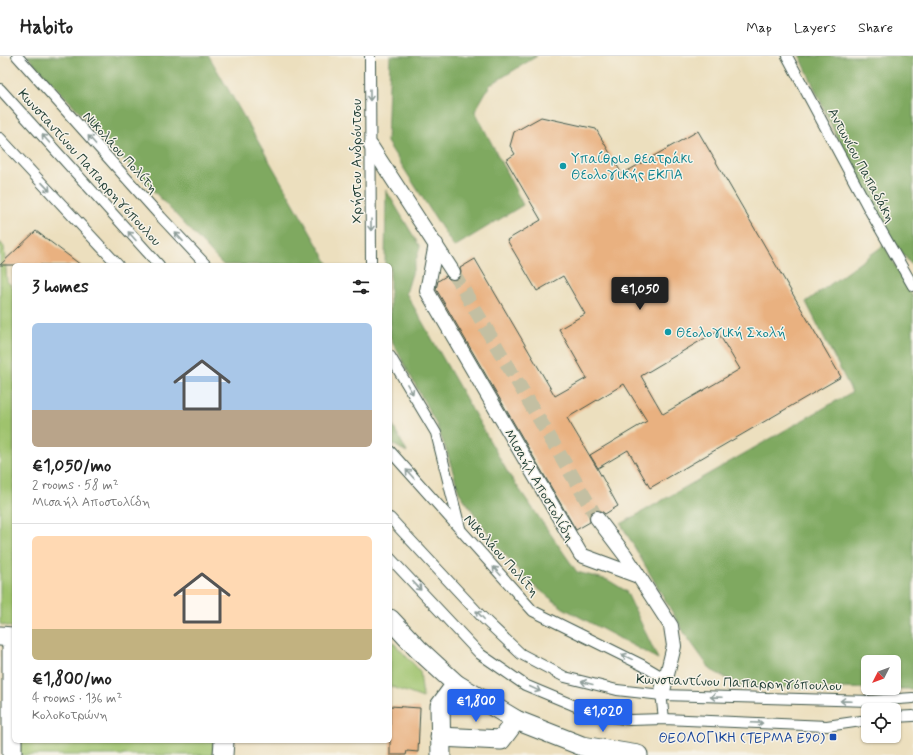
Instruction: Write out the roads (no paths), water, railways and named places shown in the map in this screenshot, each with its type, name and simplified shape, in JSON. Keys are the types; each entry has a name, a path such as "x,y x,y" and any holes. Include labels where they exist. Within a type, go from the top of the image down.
{"street":[{"path":"371,146 453,272"},
{"name":"Μισαήλ Αποστολίδη","path":"436,244 427,291 581,555 638,576"},
{"path":"598,518 625,555 671,626 674,646 662,695"},
{"path":"392,620 418,649 456,684 516,720 582,746 638,755"},
{"path":"6,637 12,755"},
{"path":"456,684 440,706 440,746 501,740 516,720"},
{"path":"224,743 224,755"}],"lane":[{"name":"Νικολάου Πολίτη","path":"17,56 204,263"},
{"name":"Χρήστου Ανδρόυτσου","path":"370,56 371,263"},
{"name":"Αντωνίου Παπαδάκη","path":"787,56 870,211 913,286"},
{"name":"Κωνσταντίνου Παπαρρηγόπουλου","path":"0,89 156,263"},
{"path":"0,138 116,263"},
{"path":"392,359 436,433 461,531"},
{"name":"Νικολάου Πολίτη","path":"392,453 533,611 642,665 659,676 664,719"},
{"name":"Κωνσταντίνου Παπαρρηγόπουλου","path":"392,520 482,617 521,654 565,678 617,690 662,695 870,701 913,698"},
{"path":"392,560 480,654 525,685 551,697 601,715 630,720 664,719 827,726 861,721"},
{"path":"901,717 913,716"}],"tunnel":[{"path":"453,272 597,518"}],"place":[{"name":"Υπαίθριο θεατράκι Θεολογικής ΕΚΠΑ","path":"563,166"},
{"name":"Θεολογική Σχολή","path":"668,332"},
{"name":"ΘΕΟΛΟΓΙΚΗ (ΤΕΡΜΑ Ε90)","path":"833,737"}]}
